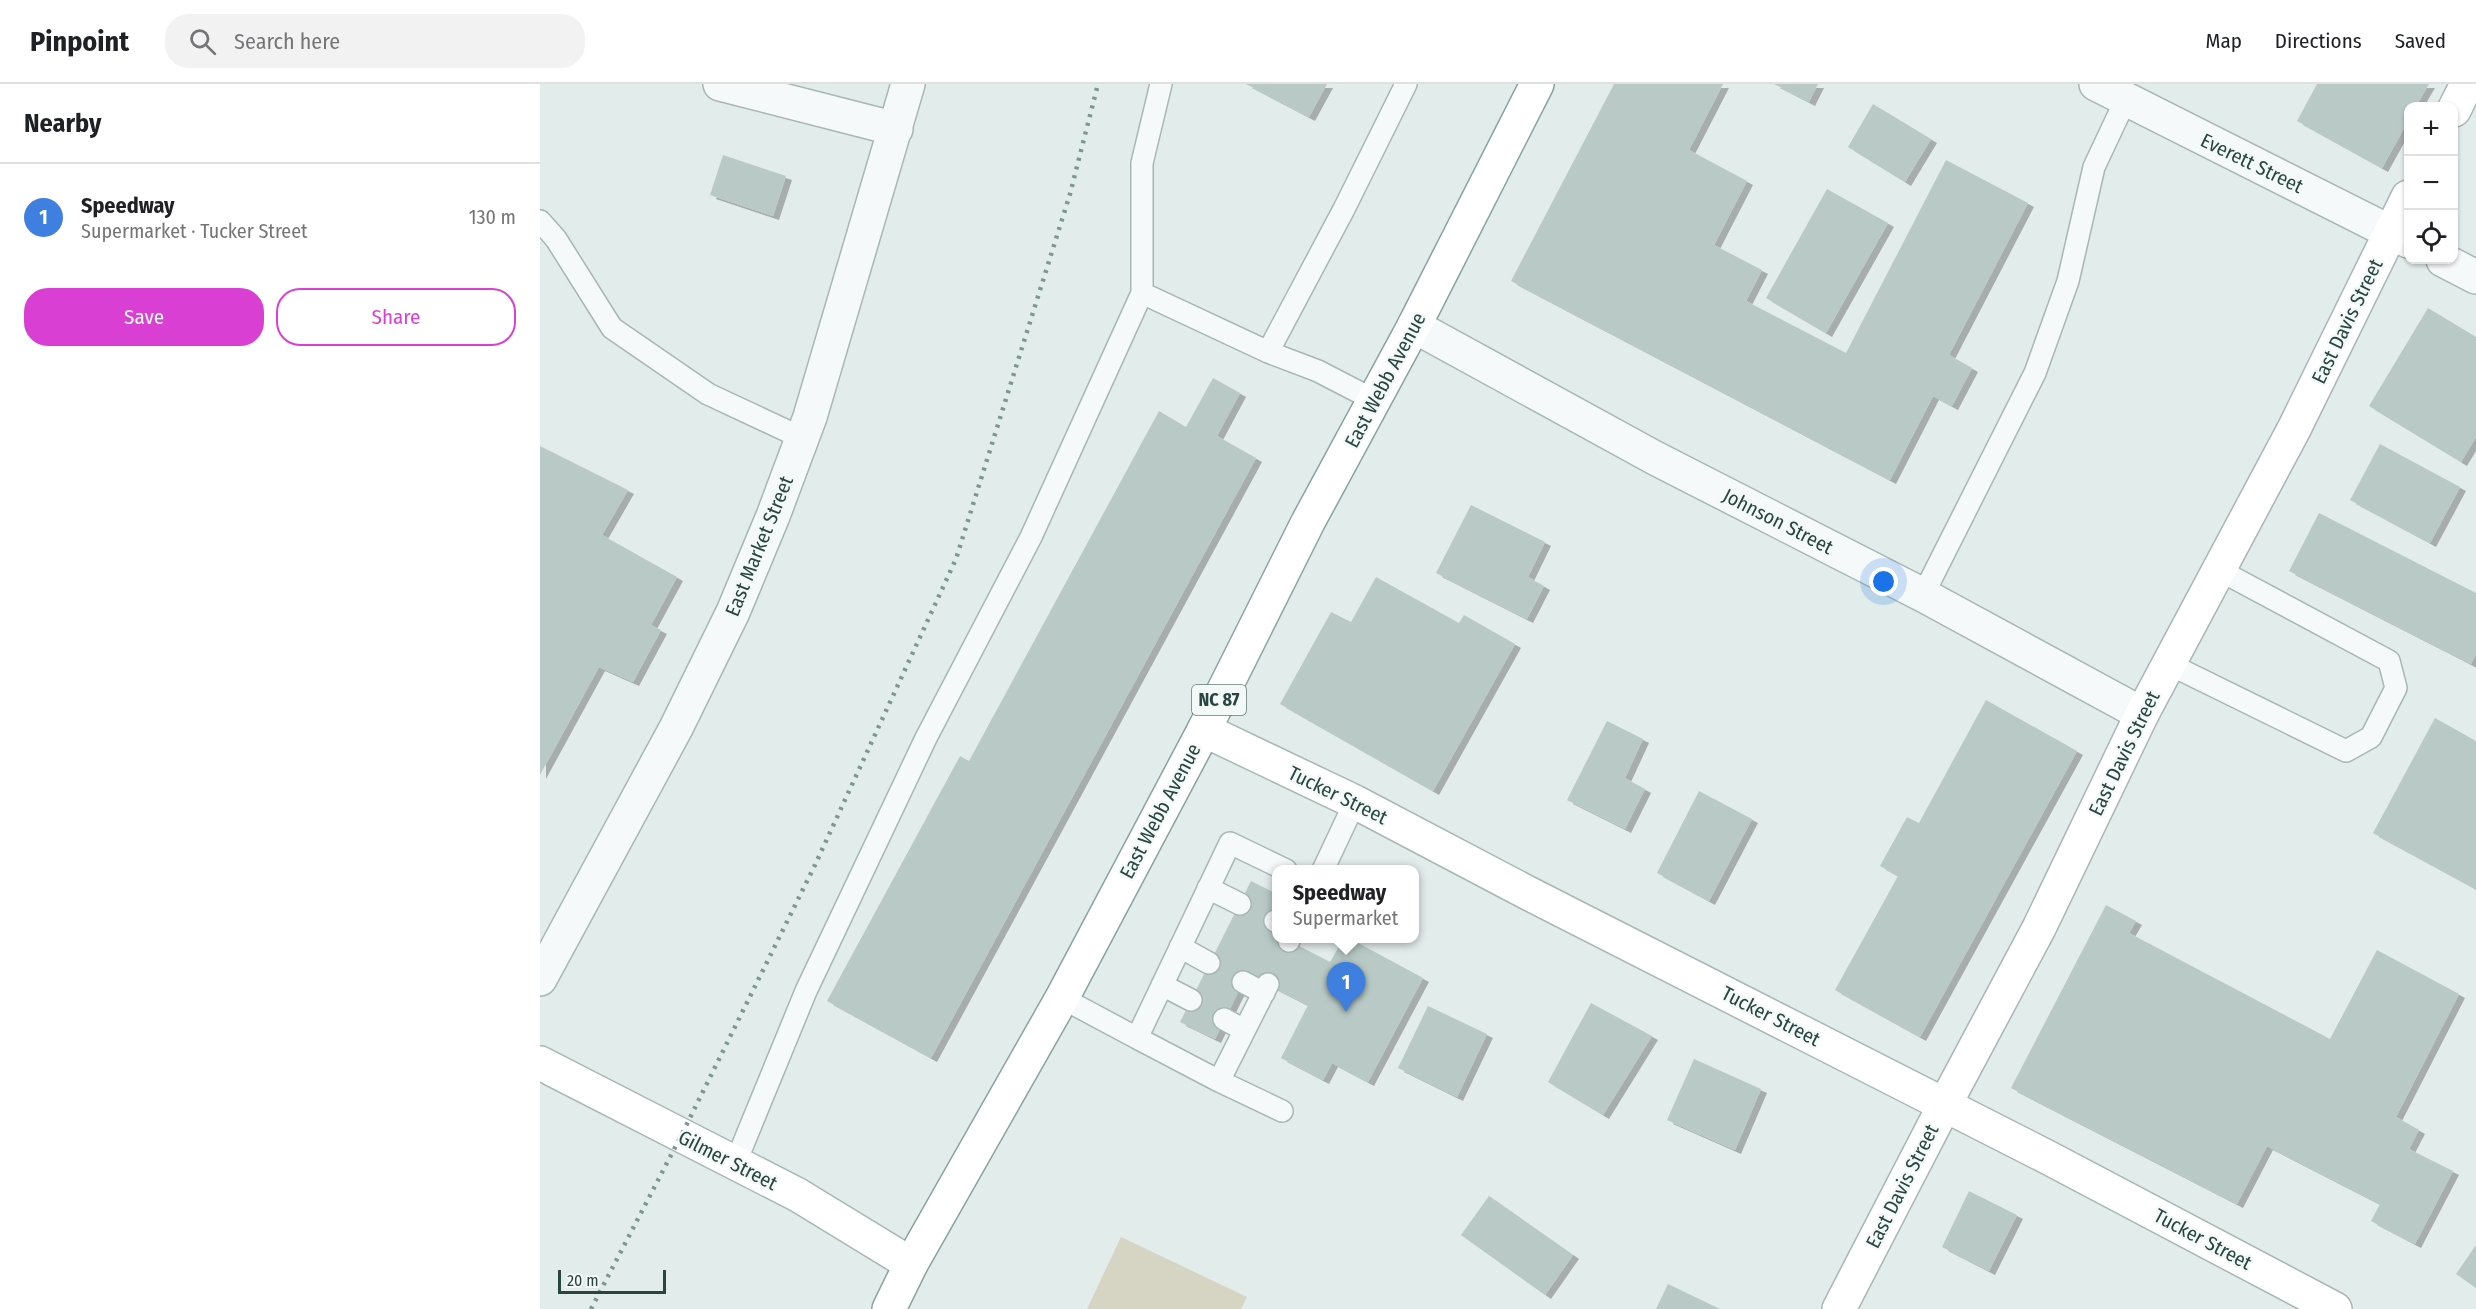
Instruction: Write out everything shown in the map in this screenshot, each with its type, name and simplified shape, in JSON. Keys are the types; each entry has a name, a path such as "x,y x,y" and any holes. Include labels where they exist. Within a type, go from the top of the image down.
{"main road":[{"name":"East Webb Avenue","path":"889,1309 911,1264 1062,998 1204,730 1308,522 1414,326 1537,84"},
{"path":"2458,103 2467,84"},
{"name":"East Davis Street","path":"1839,1309 2039,928 2142,714 2400,236 2406,210"},
{"name":"Tucker Street","path":"1204,730 1356,802 2335,1309"},
{"name":"Gilmer Street","path":"540,1063 798,1196 911,1264"}],"street":[{"path":"720,84 896,129"},
{"name":"East Market Street","path":"540,979 676,728 733,612 773,516 802,438 908,84"},
{"name":"Everett Street","path":"2096,84 2400,236"},
{"path":"2451,264 2476,277"},
{"name":"Johnson Street","path":"1414,326 1655,459 1923,595 2142,714"}],"lane":[{"path":"735,1164 806,991 926,738 1031,537 1142,293 1142,163 1161,84"},
{"path":"1268,352 1344,209 1406,84"},
{"path":"1923,595 2035,373 2068,281 2094,167 2126,99"},
{"path":"540,221 556,240 612,328 708,394 802,438"},
{"path":"1142,293 1268,352 1318,371 1374,400"},
{"path":"2169,664 2346,751 2371,737 2396,688 2389,661 2219,570"},
{"path":"1325,865 1356,802"},
{"path":"1137,1038 1230,843 1276,865"},
{"path":"1208,888 1240,904"},
{"path":"1180,947 1209,963"},
{"path":"1219,1081 1266,989 1243,982"},
{"path":"1162,985 1191,1000"},
{"path":"1062,998 1219,1081 1282,1111"},
{"path":"1224,1019 1244,1030"}],"green space":[{"path":"1121,1237 1247,1297 1241,1309 1087,1309"}],"building":[{"path":"1246,84 1327,84 1309,117"},
{"path":"1614,84 1723,84 1689,150 1747,181 1714,245 1762,270 1746,301 1846,353 1946,160 2028,203 1949,355 1972,368 1952,406 1933,396 1890,480 1511,281"},
{"path":"1774,84 1818,84 1809,102"},
{"path":"2317,84 2429,84 2418,102 2404,102 2404,128 2382,168 2297,121"},
{"path":"1873,104 1931,139 1905,182 1848,147"},
{"path":"723,155 786,176 773,216 710,195"},
{"path":"1827,189 1888,223 1826,333 1766,298"},
{"path":"2428,308 2476,337 2476,437 2461,462 2369,406"},
{"path":"1213,378 1240,393 1217,436 1256,458 931,1058 827,1001 960,756 969,761 1159,411 1186,427"},
{"path":"2380,444 2460,487 2430,543 2350,500"},
{"path":"540,446 628,490 602,535 677,577 651,625 661,630 633,682 599,667 540,775"},
{"path":"1471,505 1545,542 1528,577 1544,586 1527,619 1436,573"},
{"path":"2319,513 2476,593 2476,654 2471,664 2289,571"},
{"path":"1376,577 1459,623 1464,615 1515,644 1433,791 1280,704 1331,612 1351,622"},
{"path":"1986,700 2077,751 1920,1037 1835,990 1898,876 1880,866 1907,817 1919,823"},
{"path":"2435,718 2476,741 2476,889 2373,833"},
{"path":"1607,721 1643,739 1625,778 1645,789 1625,829 1567,800"},
{"path":"1699,791 1752,819 1709,901 1657,873"},
{"path":"1251,881 1272,892 1270,931 1272,943 1294,943 1330,962 1341,943 1358,943 1423,978 1368,1082 1332,1063 1323,1080 1281,1058 1308,1005 1247,974 1215,1039 1180,1022"},
{"path":"2106,905 2136,921 2129,933 2330,1039 2377,950 2459,994 2396,1117 2419,1130 2409,1149 2453,1171 2415,1244 2371,1221 2380,1204 2267,1146 2237,1204 2011,1088"},
{"path":"1591,1003 1652,1036 1603,1115 1548,1082"},
{"path":"1428,1006 1487,1034 1457,1097 1398,1068"},
{"path":"1694,1059 1761,1089 1735,1150 1667,1120"},
{"path":"1969,1191 2017,1215 1989,1271 1942,1247"},
{"path":"1489,1196 1573,1255 1545,1295 1461,1235"},
{"path":"2476,1245 2476,1288 2456,1274"},
{"path":"1668,1284 1720,1309 1656,1309"}],"railway":[{"path":"591,1309 681,1136 815,865 956,559 1070,194 1098,84"}],"place":[{"name":"Speedway","path":"1346,1012"}]}
